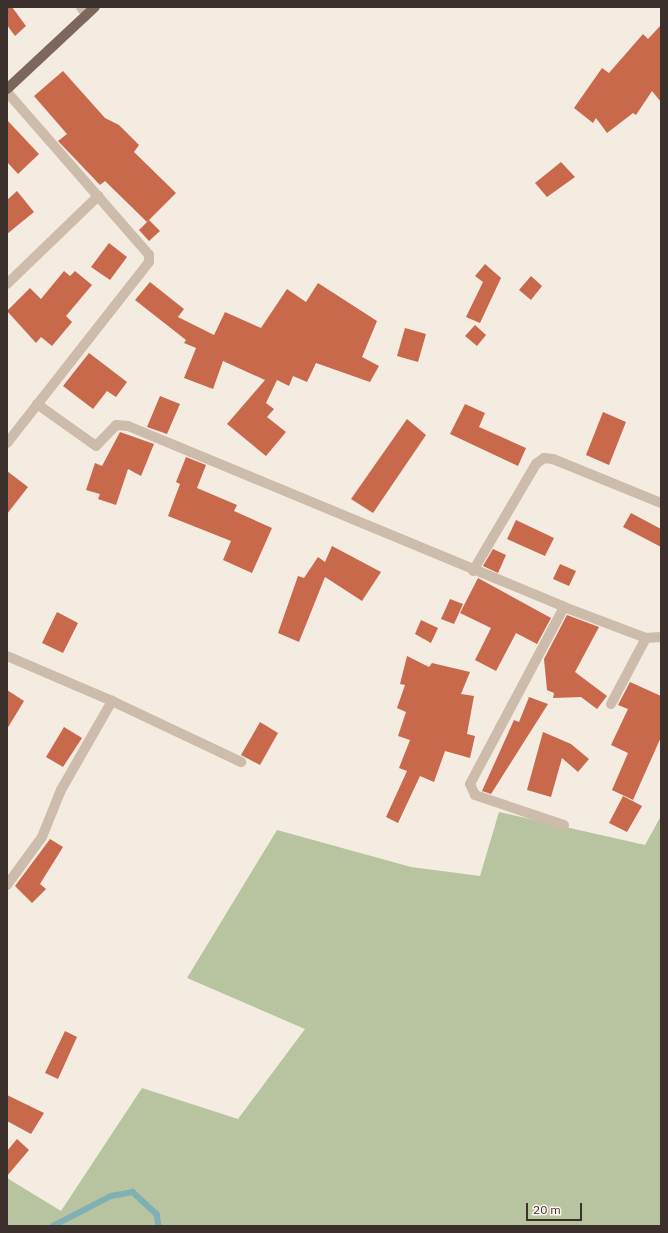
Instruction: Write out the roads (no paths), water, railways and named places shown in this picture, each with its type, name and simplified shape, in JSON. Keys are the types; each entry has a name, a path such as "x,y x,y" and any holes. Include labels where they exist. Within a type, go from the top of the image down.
{"main road":[{"path":"7,89 84,11 95,7"}],"street":[{"path":"7,92 149,255 149,262 7,443"},
{"path":"7,284 98,196"},
{"path":"37,404 96,446 116,425 128,426 473,571 646,638 661,637"},
{"path":"473,571 536,464 544,458 553,459 661,503"},
{"path":"564,607 470,784 475,795 564,825"},
{"path":"611,704 646,638"},
{"path":"7,656 112,700 241,762"},
{"path":"7,885 42,837 61,790 112,700"}],"waterway":[{"path":"53,1226 111,1196 133,1192 157,1214 159,1226"}]}
